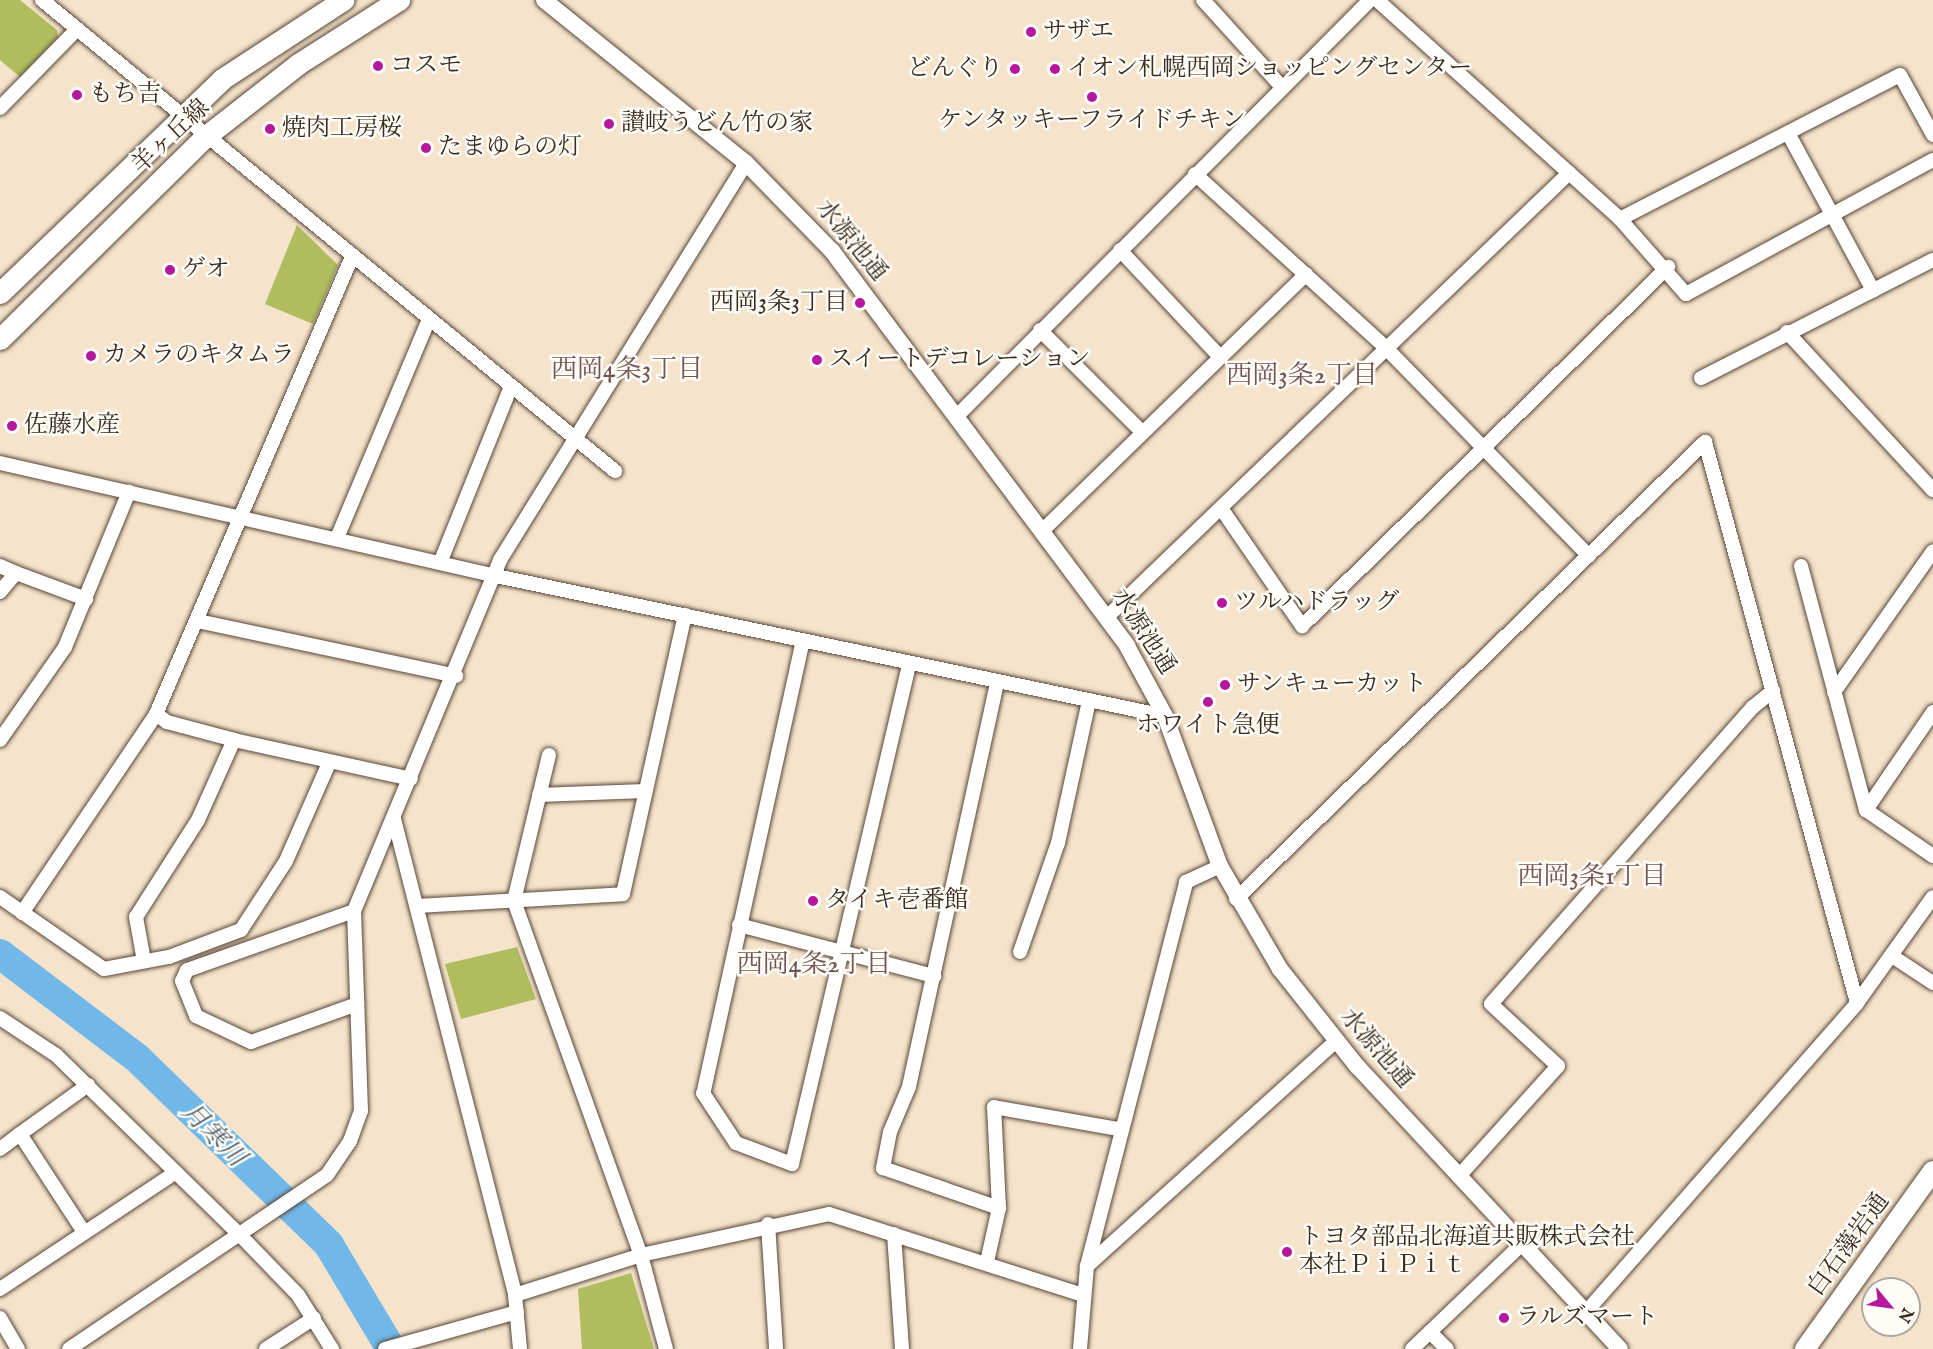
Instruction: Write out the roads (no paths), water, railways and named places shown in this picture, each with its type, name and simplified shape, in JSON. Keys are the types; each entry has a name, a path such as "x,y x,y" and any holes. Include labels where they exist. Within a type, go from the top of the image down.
{"main road":[{"name":"羊ヶ丘線","path":"0,293 181,115 275,40 343,0"},
{"name":"羊ヶ丘線","path":"0,339 206,136 298,64 399,0"},
{"name":"白石藻岩通","path":"1805,1349 1933,1171"}],"street":[{"path":"42,0 353,255 574,442 615,471"},
{"name":"水源池通","path":"544,0 746,163 832,251 1107,617 1165,716 1220,866 1236,899 1335,1042 1620,1349"},
{"path":"1203,0 1281,86"},
{"path":"956,417 1281,86 1370,0"},
{"path":"1377,0 1620,219 1668,267 1686,294 1833,211 1933,160"},
{"path":"0,108 77,29"},
{"path":"1620,219 1900,75 1933,135"},
{"path":"1788,133 1833,211 1873,290"},
{"path":"69,1349 327,1174 350,1141 361,1111 354,911 517,530 746,163"},
{"path":"1107,617 1223,510 1569,173"},
{"path":"1195,174 1387,349 1487,446 1589,556"},
{"path":"1119,250 1220,357"},
{"path":"22,913 156,714 198,621 353,255"},
{"path":"1701,378 1787,332 1933,260"},
{"path":"1223,510 1302,626 1668,267"},
{"path":"1042,530 1306,274"},
{"path":"337,538 429,321"},
{"path":"1040,330 1142,431"},
{"path":"1787,332 1933,490"},
{"path":"440,562 510,389"},
{"path":"1236,899 1705,442 1857,1003"},
{"path":"0,463 496,576 803,640 909,665 1165,716"},
{"path":"0,740 65,647 129,492"},
{"path":"1834,692 1933,551"},
{"path":"0,566 86,599"},
{"path":"1801,566 1866,810 1933,856"},
{"path":"0,592 16,573"},
{"path":"417,906 623,894 685,615"},
{"path":"198,621 456,676"},
{"path":"803,640 703,1093 736,1143 792,1164 909,665"},
{"path":"997,682 909,1087 890,1132 883,1168 999,1208"},
{"path":"1459,1176 1558,1066 1491,1004 1753,707 1773,691"},
{"path":"1020,952 1058,843 1089,701"},
{"path":"1866,810 1933,712"},
{"path":"156,714 167,722 234,740 329,763 411,778"},
{"path":"144,961 136,917 198,820 234,740"},
{"path":"549,755 514,902 641,1255 666,1349"},
{"path":"0,897 104,969 144,961 241,930 286,861 329,763"},
{"path":"539,795 645,790"},
{"path":"393,819 516,1295 520,1349"},
{"path":"1080,1349 1087,1266 1119,1129 1186,882 1220,866"},
{"path":"1586,1312 1857,1003 1933,897"},
{"path":"354,911 187,970 182,981 196,1016 250,1042 357,1004"},
{"path":"739,925 934,976"},
{"path":"1892,956 1933,983"},
{"path":"0,1018 88,1085 240,1235 314,1318 332,1349"},
{"path":"1087,1266 1335,1042"},
{"path":"0,1149 88,1085"},
{"path":"987,1262 999,1208 994,1107 1119,1129"},
{"path":"20,1134 84,1232"},
{"path":"0,1289 176,1172"},
{"path":"516,1295 641,1255 768,1224 829,1214 987,1262 1083,1295"},
{"path":"768,1224 776,1349"},
{"path":"894,1234 902,1349"},
{"path":"1412,1349 1521,1245"},
{"path":"385,1349 414,1339 517,1312"},
{"path":"0,1318 18,1349"},
{"path":"266,1349 314,1318"},
{"path":"1430,1332 1447,1349"}],"waterway":[{"name":"月寒川","path":"0,954 137,1058 329,1245 391,1349"}],"place":[{"name":"サザエ","path":"1031,32"},
{"name":"コスモ","path":"378,66"},
{"name":"どんぐり","path":"1015,69"},
{"name":"イオン札幌西岡ショッピングセンター","path":"1055,69"},
{"name":"もち吉","path":"77,95"},
{"name":"ケンタッキーフライドチキン","path":"1092,97"},
{"name":"讃岐うどん竹の家","path":"609,124"},
{"name":"焼肉工房桜","path":"270,129"},
{"name":"たまゆらの灯","path":"426,148"},
{"name":"ゲオ","path":"170,270"},
{"name":"西岡3条3丁目","path":"860,303"},
{"name":"カメラのキタムラ","path":"91,356"},
{"name":"スイートデコレーション","path":"817,360"},
{"name":"佐藤水産","path":"12,426"},
{"name":"ツルハドラッグ","path":"1222,603"},
{"name":"サンキューカット","path":"1225,685"},
{"name":"ホワイト急便","path":"1208,702"},
{"name":"タイキ壱番館","path":"813,901"},
{"name":"トヨタ部品北海道共販株式会社 本社ＰｉＰｉｔ","path":"1287,1252"},
{"name":"ラルズマート","path":"1504,1318"}],"district":[{"name":"西岡4条3丁目","path":"627,370"},
{"name":"西岡3条2丁目","path":"1302,376"},
{"name":"西岡3条1丁目","path":"1592,877"},
{"name":"西岡4条2丁目","path":"814,965"}]}
